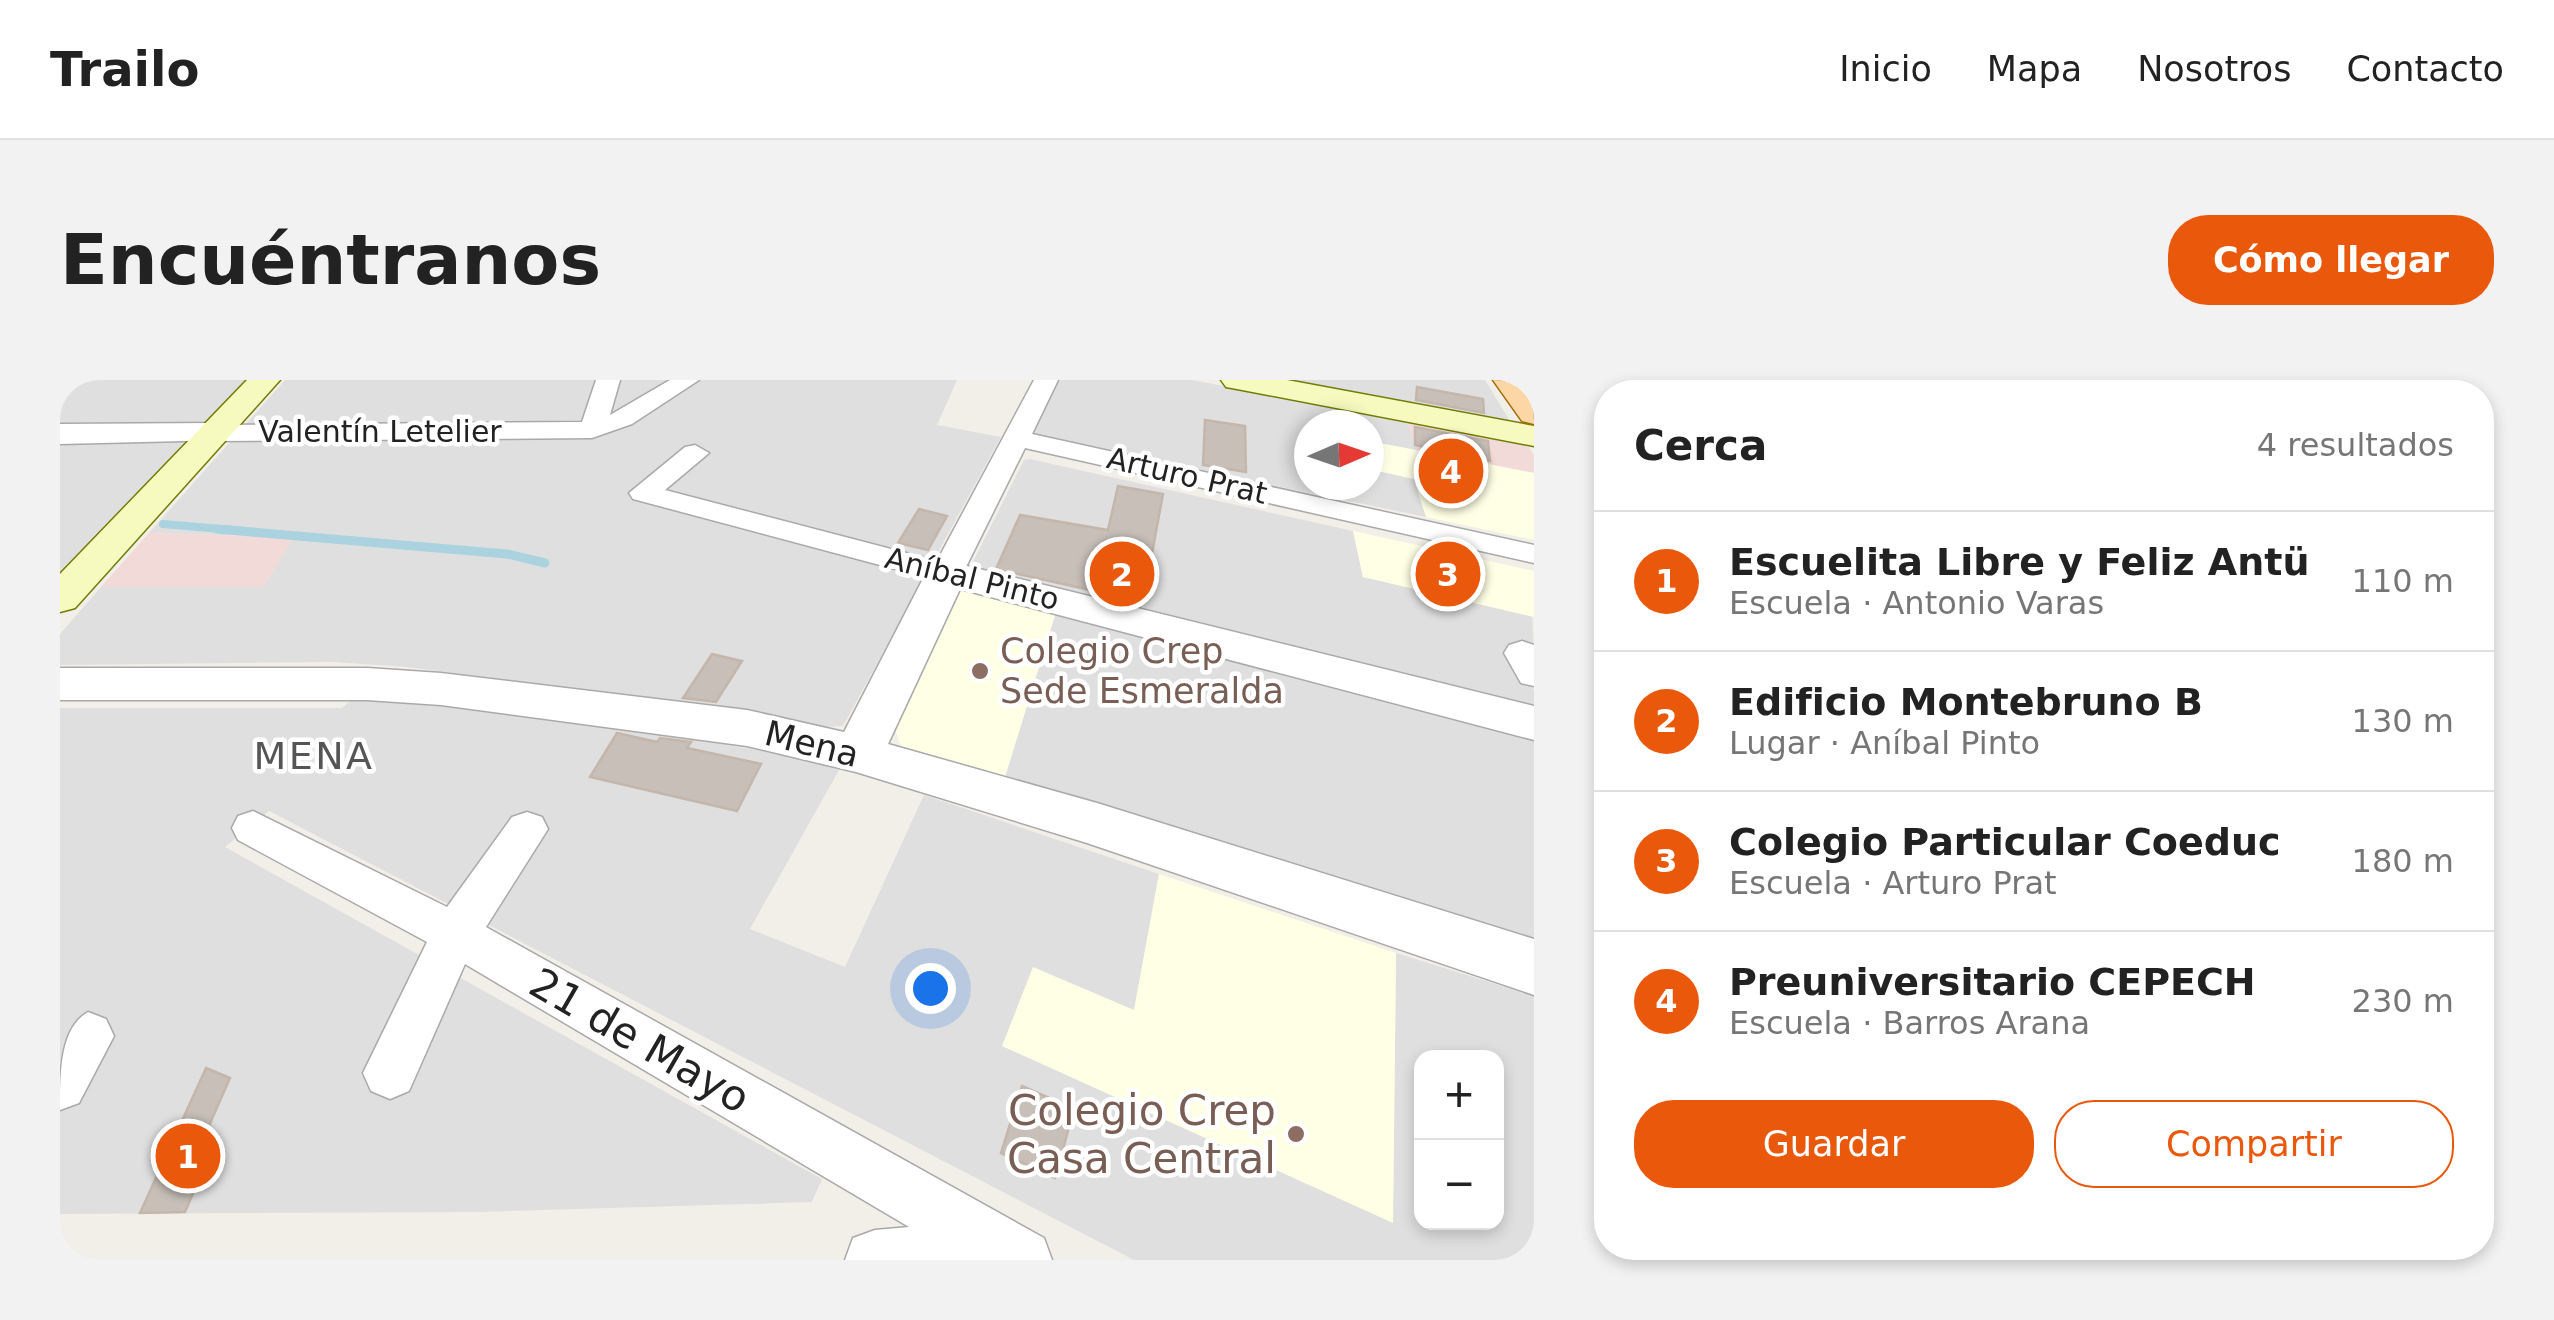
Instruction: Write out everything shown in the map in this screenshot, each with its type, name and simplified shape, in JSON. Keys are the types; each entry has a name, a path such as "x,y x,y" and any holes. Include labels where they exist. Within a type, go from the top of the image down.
{"main road":[{"path":"60,599 264,380"},
{"path":"1237,380 1534,436"},
{"path":"1509,380 1534,414"}],"street":[{"path":"592,430 608,380"},
{"name":"Valentín Letelier","path":"60,434 592,430 624,419 688,380"},
{"path":"858,754 1046,380"},
{"name":"Arturo Prat","path":"1016,438 1534,554"},
{"name":"Aníbal Pinto","path":"695,453 643,493 1534,723"},
{"name":"Mena","path":"60,684 367,684 441,689 746,728 858,754 1097,825 1534,967"},
{"name":"21 de Mayo","path":"253,828 455,934 1014,1256"},
{"path":"390,1073 455,934 527,829"},
{"path":"60,1084 88,1036"},
{"path":"875,1260 1014,1256"}],"shaded area":[{"path":"60,380 245,380 60,571"},
{"path":"285,380 957,380 937,425 1001,437 843,726 827,727 734,708 406,667 333,662 60,665 60,634 101,587 263,587 293,537 149,533"},
{"path":"1058,380 1192,380 1349,410 1294,410 1294,490 1038,437 1032,429"},
{"path":"1270,380 1485,380 1510,421 1498,422"},
{"path":"1384,417 1407,421 1417,450 1384,444"},
{"path":"1407,421 1527,445 1534,455 1534,473 1417,450"},
{"path":"1384,444 1534,473 1534,540 1426,517 1414,479 1384,472"},
{"path":"1024,460 1353,531 1363,577 1532,614 1534,655 1505,651 1534,690 1534,714 978,571 972,564"},
{"path":"1384,472 1414,479 1426,517 1344,500 1384,500"},
{"path":"1353,531 1534,571 1534,617 1363,577"},
{"path":"149,533 294,537 263,587 101,587"},
{"name":"Colegio Crep Sede Esmeralda","path":"970,590 1056,612 1005,777 901,746 895,730 960,592"},
{"path":"1056,612 1534,739 1534,938 1005,777"},
{"path":"357,695 708,742 783,754 839,770 750,929 845,967 924,795 1159,874 1134,1010 1393,1222 1396,953 1534,996 1534,1260 1134,1260 269,811 225,847 822,1179 812,1202 477,1212 60,1214 60,708 342,708"},
{"name":"Colegio Crep Casa Central","path":"1159,874 1396,953 1393,1223 1002,1046 1033,967 1134,1010"}],"building":[{"path":"1417,387 1483,399 1484,413 1416,400"},
{"path":"1205,420 1245,426 1246,472 1203,465"},
{"path":"1415,427 1488,441 1490,461 1415,445"},
{"path":"1118,486 1163,494 1143,602 996,569 1020,515 1108,530"},
{"path":"919,509 947,516 928,550 898,543"},
{"path":"712,654 742,661 716,702 683,698"},
{"path":"617,733 657,742 660,738 691,742 687,748 761,764 737,811 590,777"},
{"path":"206,1068 230,1078 205,1135 218,1135 185,1212 140,1213"},
{"path":"1022,1086 1074,1109 1055,1178 1001,1153"}],"waterway":[{"path":"163,524 245,531"},
{"path":"217,529 507,554 545,563"}],"place":[{"name":"Preuniversitario CEPECH","path":"1451,471"},
{"name":"Edificio Montebruno B","path":"1122,574"},
{"name":"Colegio Particular Coeduc","path":"1448,574"},
{"name":"Colegio Crep Sede Esmeralda","path":"980,671"},
{"name":"Colegio Crep Casa Central","path":"1296,1134"},
{"name":"Escuelita Libre y Feliz Antü","path":"188,1156"}],"district":[{"name":"MENA","path":"314,756"}]}
